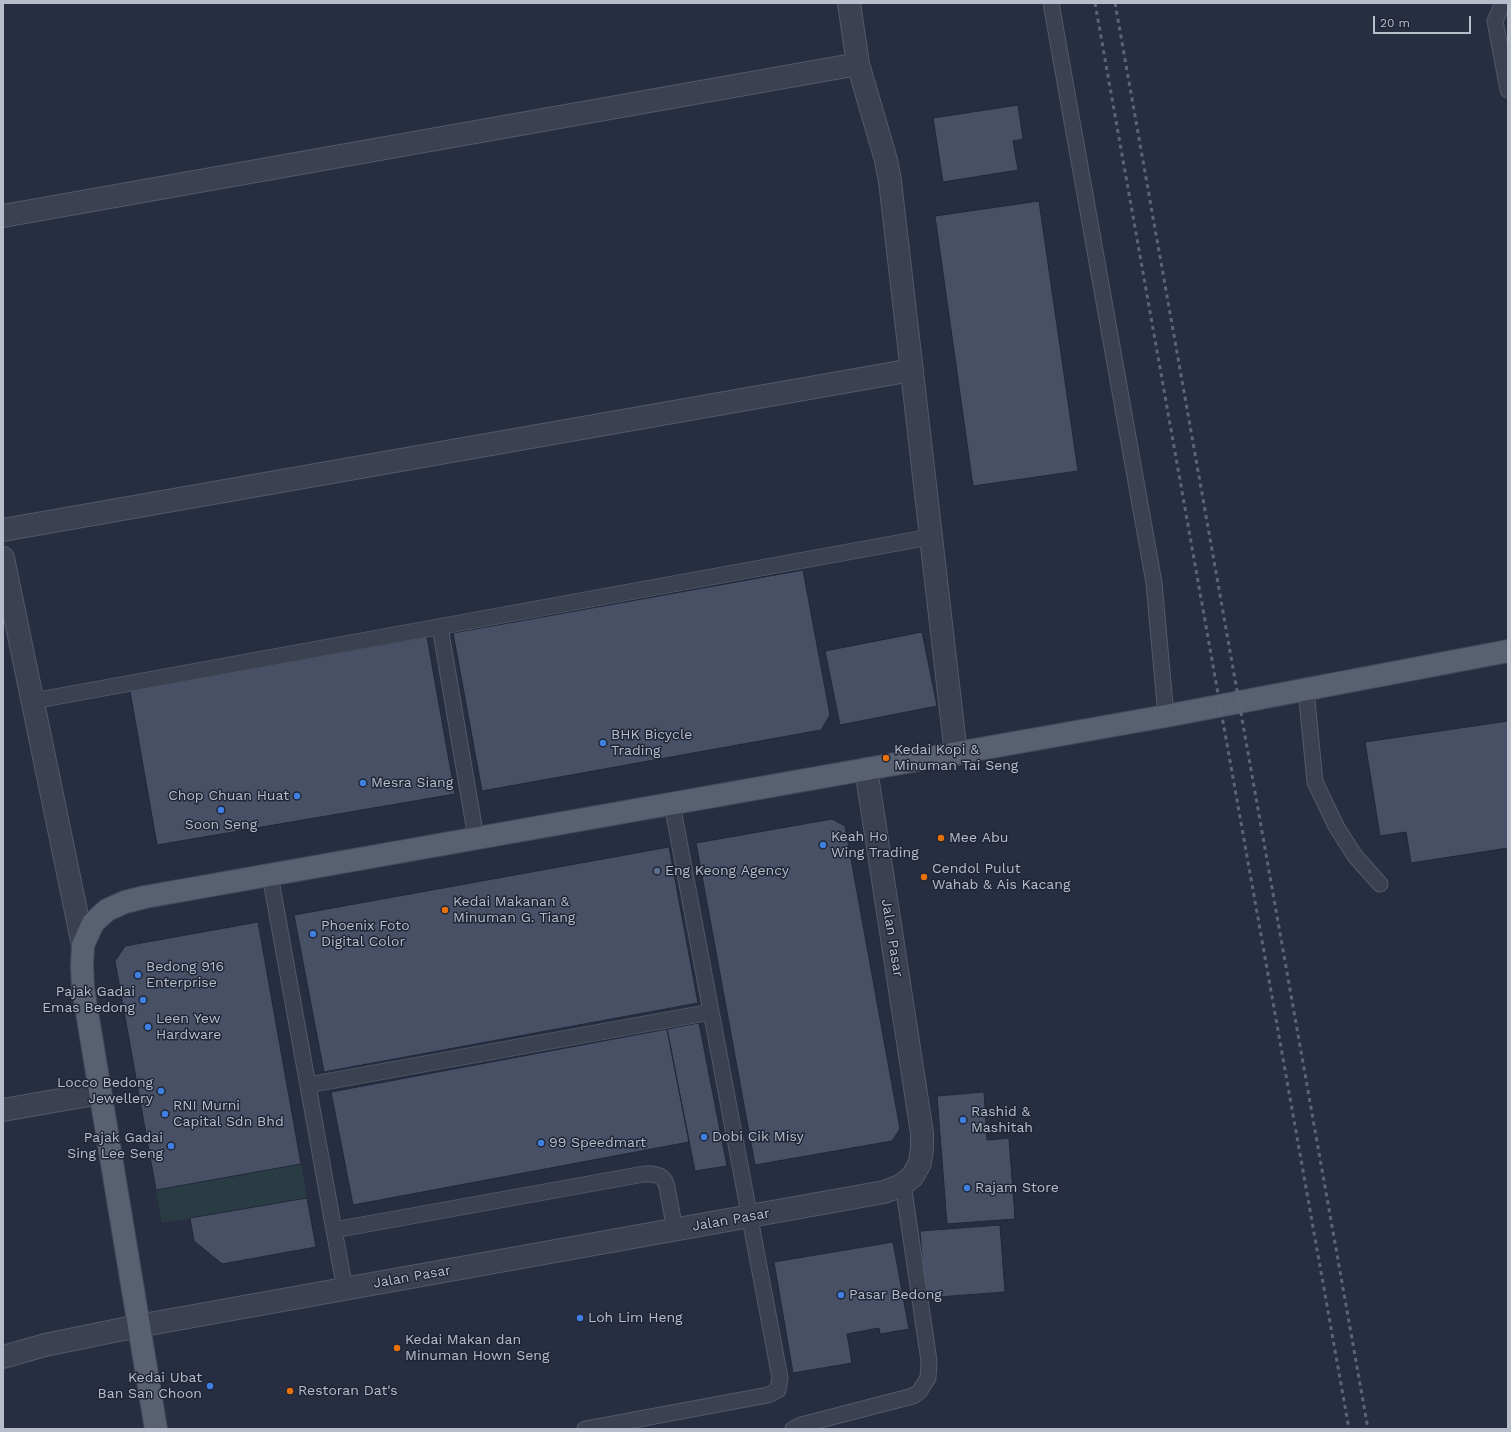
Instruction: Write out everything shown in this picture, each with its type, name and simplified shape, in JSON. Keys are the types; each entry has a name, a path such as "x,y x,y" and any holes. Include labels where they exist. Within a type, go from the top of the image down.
{"main road":[{"path":"156,1429 83,988 82,966 84,945 93,923 107,910 125,902 145,897 956,754 1306,690 1508,651"}],"street":[{"path":"849,3 858,64 886,160 890,180 956,754"},
{"path":"3,216 858,64"},
{"path":"3,530 912,370"},
{"path":"3,558 11,641 33,701 84,945"},
{"name":"Jalan Pasar","path":"3,1357 45,1345 138,1326 884,1192 903,1184 912,1177 920,1163 922,1132 866,769"},
{"path":"3,1110 100,1093"}],"lane":[{"path":"1051,3 1154,583 1166,716"},
{"path":"1503,3 1495,21 1508,90"},
{"path":"33,701 930,537"},
{"path":"440,627 476,838"},
{"path":"1306,690 1315,782 1336,826 1355,856 1380,884"},
{"path":"585,1429 768,1395 778,1390 780,1378 672,804"},
{"path":"270,875 345,1289"},
{"path":"308,1085 711,1012"},
{"path":"334,1230 644,1174 660,1176 665,1181 675,1230"},
{"path":"793,1429 801,1424 913,1396 919,1392 928,1378 929,1361 903,1184"}],"shaded area":[{"path":"301,1164 307,1198 162,1223 156,1190"}],"building":[{"path":"1018,105 1023,139 1013,141 1018,170 943,182 933,118"},
{"path":"1039,201 1078,471 973,486 935,216"},
{"path":"803,570 830,715 821,730 482,791 453,633"},
{"path":"922,632 937,706 840,725 825,651"},
{"path":"427,637 455,794 157,845 130,691"},
{"path":"1508,721 1508,848 1411,863 1406,832 1380,836 1365,742"},
{"path":"832,819 845,826 900,1129 892,1141 755,1165 696,843"},
{"path":"669,847 698,1003 324,1072 294,915"},
{"path":"258,922 301,1164 156,1190 115,961 125,946"},
{"path":"699,1023 727,1166 695,1171 667,1029"},
{"path":"667,1029 689,1142 353,1205 331,1092"},
{"path":"984,1092 987,1140 1009,1138 1015,1219 947,1224 937,1096"},
{"path":"307,1198 316,1247 222,1264 194,1241 190,1218"},
{"path":"1000,1225 1005,1292 925,1298 920,1231"},
{"name":"Pasar Bedong","path":"893,1242 909,1329 880,1334 879,1328 847,1334 852,1363 793,1373 774,1262"}],"railway":[{"path":"1095,3 1349,1429"},
{"path":"1115,3 1368,1429"}],"place":[{"name":"BHK Bicycle Trading","path":"603,743"},
{"name":"Kedai Kopi & Minuman Tai Seng","path":"886,758"},
{"name":"Mesra Siang","path":"363,783"},
{"name":"Chop Chuan Huat","path":"297,796"},
{"name":"Soon Seng","path":"221,810"},
{"name":"Mee Abu","path":"941,838"},
{"name":"Keah Ho Wing Trading","path":"823,845"},
{"name":"Eng Keong Agency","path":"657,871"},
{"name":"Cendol Pulut Wahab & Ais Kacang","path":"924,877"},
{"name":"Kedai Makanan & Minuman G. Tiang","path":"445,910"},
{"name":"Phoenix Foto Digital Color","path":"313,934"},
{"name":"Bedong 916 Enterprise","path":"138,975"},
{"name":"Pajak Gadai Emas Bedong","path":"143,1000"},
{"name":"Leen Yew Hardware","path":"148,1027"},
{"name":"Locco Bedong Jewellery","path":"161,1091"},
{"name":"RNI Murni Capital Sdn Bhd","path":"165,1114"},
{"name":"Rashid & Mashitah","path":"963,1120"},
{"name":"Dobi Cik Misy","path":"704,1137"},
{"name":"99 Speedmart","path":"541,1143"},
{"name":"Pajak Gadai Sing Lee Seng","path":"171,1146"},
{"name":"Rajam Store","path":"967,1188"},
{"name":"Pasar Bedong","path":"841,1295"},
{"name":"Loh Lim Heng","path":"580,1318"},
{"name":"Kedai Makan dan Minuman Hown Seng","path":"397,1348"},
{"name":"Kedai Ubat Ban San Choon","path":"210,1386"},
{"name":"Restoran Dat's","path":"290,1391"}]}
